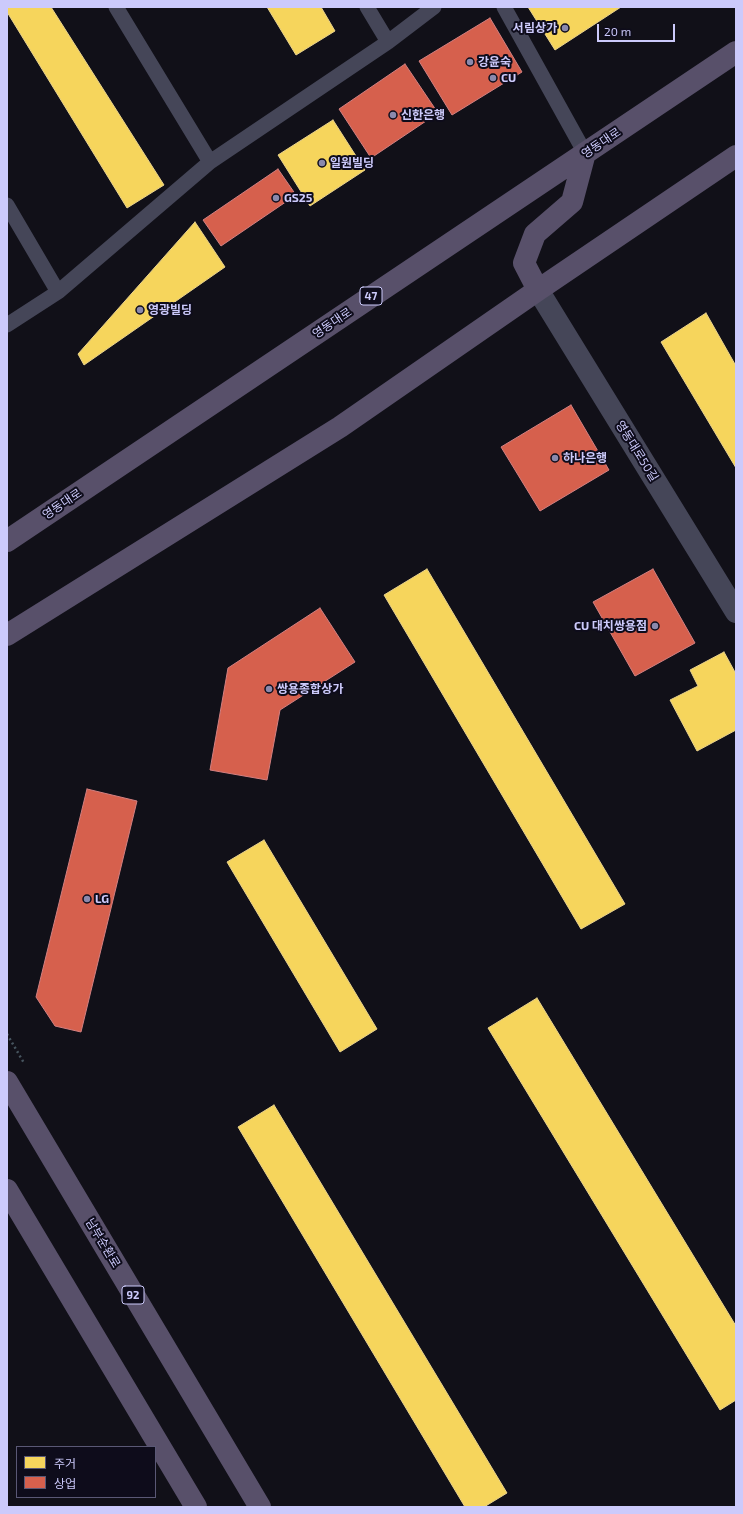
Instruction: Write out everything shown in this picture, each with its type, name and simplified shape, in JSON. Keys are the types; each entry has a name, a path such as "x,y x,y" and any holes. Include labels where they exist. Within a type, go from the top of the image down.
{"main road":[{"name":"영동대로","path":"7,541 736,52"},
{"path":"538,290 524,263 535,234 572,202 585,153"},
{"path":"7,636 340,427 538,290 736,156"},
{"name":"남부순환로","path":"7,1082 260,1507"},
{"path":"7,1190 196,1507"}],"street":[{"name":"영동대로50길","path":"538,290 736,612"}],"lane":[{"path":"116,7 210,162"},
{"path":"367,7 388,42"},
{"path":"7,325 58,292 210,162 388,42 434,7"},
{"path":"504,7 585,153"},
{"path":"7,205 58,292"}],"building: 주거":[{"path":"7,7 51,7 164,185 127,208 7,12"},
{"path":"267,7 321,7 335,31 296,55"},
{"name":"서림상가","path":"528,7 621,7 555,50"},
{"name":"일원빌딩","path":"333,120 365,170 310,206 278,155"},
{"name":"영광빌딩","path":"195,222 225,267 84,365 78,354"},
{"path":"706,313 736,366 736,468 661,342"},
{"path":"427,569 625,904 581,929 384,595"},
{"path":"724,652 736,674 736,730 697,751 670,700 698,686 690,670"},
{"path":"264,840 377,1029 340,1052 227,862"},
{"path":"537,998 736,1326 736,1400 720,1410 488,1028"},
{"path":"274,1105 507,1493 484,1507 465,1507 238,1127"}],"building: 상업":[{"path":"490,18 522,72 452,115 419,61"},
{"path":"405,64 438,113 371,158 339,109"},
{"path":"278,169 296,195 221,246 203,220"},
{"name":"하나은행","path":"571,405 609,470 540,511 501,447"},
{"path":"653,569 695,643 635,676 593,602"},
{"name":"쌍용종합상가","path":"320,608 355,662 280,710 267,780 210,770 228,668"},
{"name":"LG","path":"87,789 137,801 81,1032 55,1026 36,997"}],"place":[{"name":"서림상가","path":"565,28"},
{"name":"강윤숙","path":"470,62"},
{"name":"CU","path":"493,78"},
{"name":"신한은행","path":"393,115"},
{"name":"일원빌딩","path":"322,163"},
{"name":"GS25","path":"276,198"},
{"name":"영광빌딩","path":"140,310"},
{"name":"하나은행","path":"555,458"},
{"name":"CU 대치쌍용점","path":"655,626"},
{"name":"쌍용종합상가","path":"269,689"},
{"name":"LG","path":"87,899"}]}
